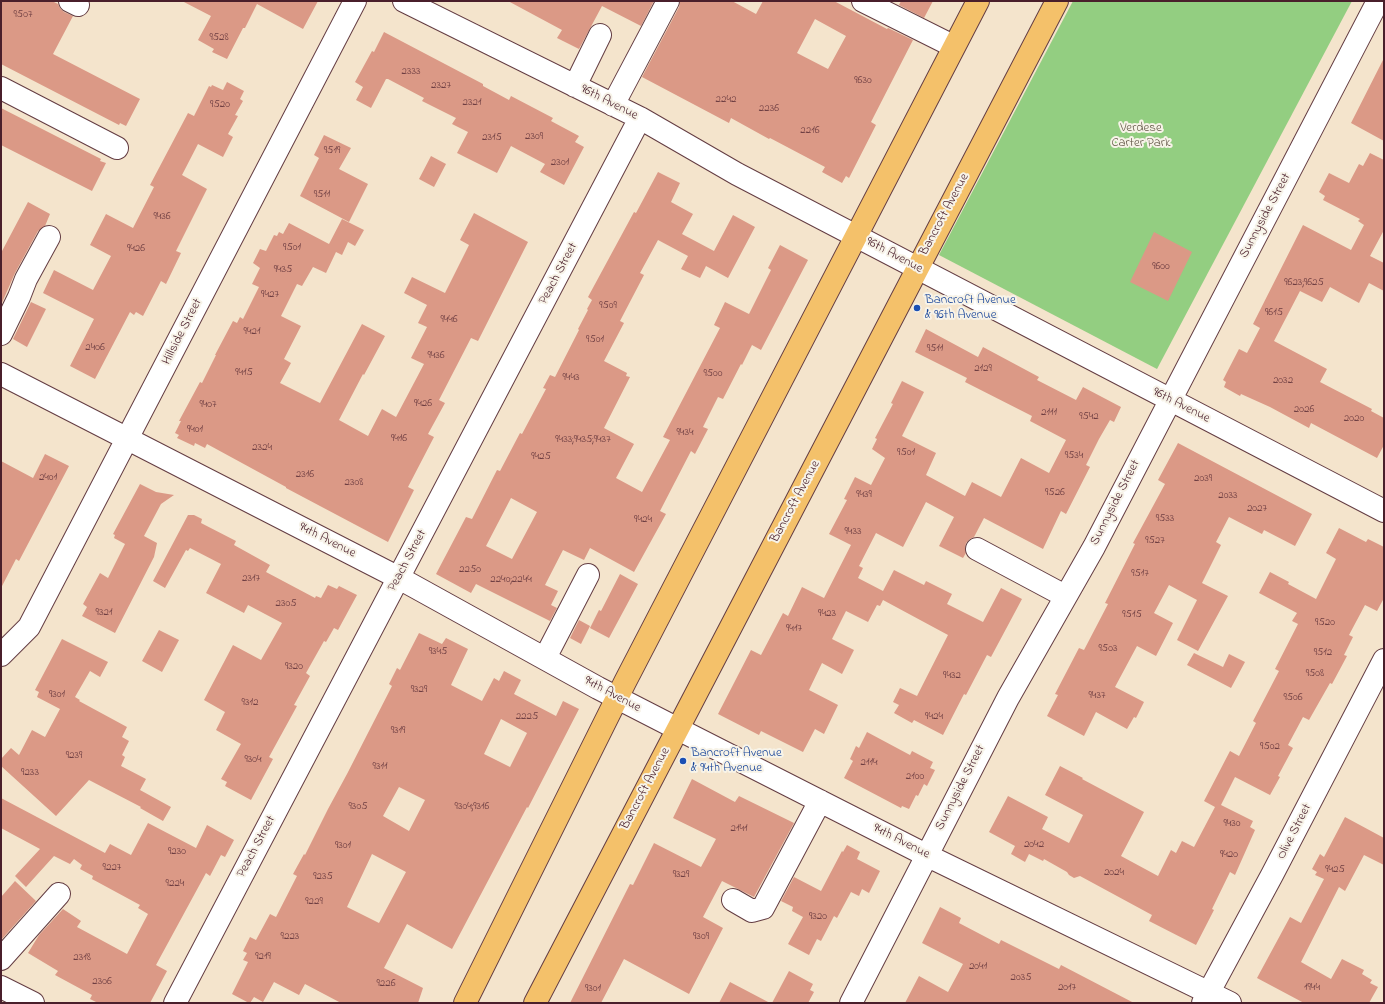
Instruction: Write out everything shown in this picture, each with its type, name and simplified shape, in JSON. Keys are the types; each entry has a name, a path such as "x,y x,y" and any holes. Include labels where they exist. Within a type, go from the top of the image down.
{"main road":[{"path":"465,1003 617,698 953,46 978,1"},
{"name":"Bancroft Avenue","path":"535,1003 1057,1"}],"street":[{"name":"Hillside Street","path":"2,654 29,627 355,1"},
{"name":"96th Avenue","path":"404,1 640,118 736,174 1384,511"},
{"path":"613,105 668,1"},
{"path":"864,1 953,46"},
{"name":"Sunnyside Street","path":"851,1003 1008,698 1094,547 1378,1"},
{"path":"575,86 600,35"},
{"path":"1,88 117,148"},
{"name":"Peach Street","path":"175,1003 640,118"},
{"path":"1,334 26,279 49,236"},
{"name":"94th Avenue","path":"1,374 399,578 617,698 1206,998 1230,1003"},
{"path":"977,549 1066,596"},
{"path":"545,658 588,576"},
{"name":"Olive Street","path":"1206,998 1384,660"},
{"path":"733,900 752,911 763,908 820,801"},
{"path":"1,959 59,894"},
{"path":"1,987 33,1003"}],"green space":[{"name":"Verdese Carter Park","path":"1073,1 1352,1 1157,369 939,255"}],"building":[{"path":"1,1 52,1 58,4 64,12 73,16 53,54 140,99 126,126 120,123 119,125 1,64"},
{"path":"182,1 318,1 303,29 257,4 227,59 212,52 214,49 198,40 211,16"},
{"path":"508,1 654,1 641,26 602,6 579,49 557,38 562,30"},
{"path":"680,1 732,1 756,14 763,1 834,1 887,29 888,28 913,40 871,122 876,125 849,178 846,176 842,183 822,172 825,167 731,118 729,123 642,77 679,7","holes":["815,19 846,36 828,69 797,53"]},
{"path":"901,1 933,1 924,18 899,5"},
{"path":"384,32 483,84 483,86 509,100 511,96 553,118 551,121 579,136 575,142 584,147 564,185 540,172 545,164 511,146 497,173 457,153 468,132 452,124 456,118 422,101 424,98 388,79 386,79 371,108 356,100 363,87 355,82 372,51 374,52"},
{"path":"1384,58 1384,141 1351,123"},
{"path":"227,82 244,91 240,99 243,101 235,115 238,116 228,134 233,137 223,157 198,144 182,175 207,189 176,251 181,253 166,284 161,281 143,316 136,312 134,315 130,312 95,379 70,366 94,319 43,293 54,270 93,290 111,256 90,245 106,214 133,228 154,187 150,185 188,113 194,116 209,86 211,87 212,85 223,90"},
{"path":"1,108 101,159 100,161 106,163 92,191 1,145"},
{"path":"324,135 351,148 339,169 368,184 349,222 300,196 319,158 314,155"},
{"path":"1370,153 1384,160 1384,230 1370,256 1384,263 1384,291 1369,283 1359,303 1330,287 1322,302 1300,291 1274,341 1327,369 1320,382 1372,409 1371,411 1384,418 1384,445 1377,458 1311,423 1309,428 1270,407 1241,394 1240,396 1224,387 1226,382 1223,380 1239,349 1247,353 1260,328 1253,324 1303,225 1351,250 1364,225 1358,221 1360,219 1323,200 1325,196 1319,192 1329,173 1349,183 1359,164 1363,166"},
{"path":"431,156 446,164 434,187 419,179"},
{"path":"658,172 680,183 671,202 693,214 682,234 714,251 733,215 755,227 728,278 706,266 700,278 681,269 688,256 658,240 640,273 644,275 620,321 624,323 604,361 627,373 626,376 630,377 604,428 634,444 616,478 642,492 670,440 663,437 720,328 714,325 725,302 749,314 771,270 768,268 780,245 808,260 761,350 752,345 723,399 718,397 703,427 708,429 695,454 691,451 660,511 666,514 634,572 590,548 584,560 563,550 545,585 558,591 551,605 557,608 550,621 476,584 471,593 436,574 466,517 472,519 497,470 500,471 520,433 522,434 546,389 543,388 550,375 555,377 588,310 587,309 592,300 588,297 634,212 636,213","holes":["511,498 537,512 512,559 486,546"]},
{"path":"28,202 50,214 45,226 38,231 15,273 1,305 1,253"},
{"path":"474,213 528,242 478,341 471,338 439,400 445,403 428,434 434,437 408,487 414,490 388,542 207,444 205,448 195,443 194,446 177,438 179,435 175,433 181,421 179,421 200,382 202,383 233,321 237,323 240,317 243,319 259,287 252,284 260,268 253,263 260,249 266,251 274,235 277,236 279,232 283,234 289,223 329,244 342,219 364,230 355,246 348,242 342,255 336,252 326,273 313,267 302,286 297,284 281,316 301,326 284,359 291,363 280,383 320,403 362,324 385,336 339,420 368,436 382,409 396,417 424,364 411,358 427,327 418,323 427,305 404,293 412,277 445,293 469,245 460,240"},
{"path":"1154,232 1192,252 1168,301 1130,282"},
{"path":"31,302 46,309 27,347 13,339"},
{"path":"926,329 978,357 983,347 1039,377 1037,380 1076,400 1083,387 1121,407 1114,422 1110,420 1099,439 1086,465 1090,467 1066,514 1061,511 1043,549 984,518 974,537 966,543 966,553 963,558 939,546 954,517 926,502 903,547 876,533 859,566 863,568 858,578 883,591 894,570 924,585 926,581 952,594 947,604 983,622 1001,588 1022,599 991,657 987,655 966,695 964,694 943,735 914,720 912,723 894,713 899,705 893,702 900,688 917,696 948,635 883,600 880,606 877,605 868,622 846,611 832,639 854,650 842,674 822,663 809,690 838,705 824,734 815,729 803,752 761,731 759,735 718,714 751,650 761,655 783,613 788,616 802,587 824,598 851,545 829,534 847,500 844,499 855,477 871,485 885,458 872,449 877,439 875,438 893,404 891,403 902,381 924,392 902,436 936,453 926,475 965,496 972,482 1001,497 1021,458 1049,473 1066,440 1030,421 1032,416 965,382 967,378 915,352"},
{"path":"1178,443 1312,514 1295,546 1264,530 1262,534 1229,517 1216,542 1221,545 1202,583 1228,596 1198,651 1177,640 1197,600 1169,585 1154,613 1173,623 1156,656 1137,646 1115,687 1144,702 1136,718 1134,717 1127,729 1096,712 1084,736 1047,716 1058,695 1055,694 1079,648 1084,650 1108,604 1105,603 1135,544 1133,543 1165,484 1158,480"},
{"path":"45,454 69,466 19,561 16,559 1,588 1,461 33,478"},
{"path":"140,484 156,492 174,495 161,504 144,536 157,543 154,557 115,633 82,616 87,607 83,604 100,573 108,578 125,544 114,538 115,535 113,534"},
{"path":"188,515 194,515 202,519 201,523 236,541 234,545 270,565 266,572 315,598 316,596 321,598 328,585 337,589 339,586 357,595 338,630 334,628 326,642 324,641 306,673 310,676 294,705 297,706 269,757 273,759 251,800 225,786 227,782 221,779 241,744 216,730 225,712 204,700 233,645 261,660 282,623 248,605 244,613 206,593 221,564 190,548 188,551 186,550 165,588 153,581"},
{"path":"1339,528 1366,542 1368,539 1384,547 1384,598 1377,611 1365,605 1349,635 1353,637 1344,655 1347,656 1332,684 1330,683 1309,720 1303,717 1288,745 1293,748 1270,795 1235,777 1221,805 1253,821 1250,827 1255,830 1235,875 1230,872 1212,909 1214,910 1196,945 1149,921 1152,915 1080,876 1074,878 1067,872 1044,859 1043,861 1029,854 1025,862 1011,854 1015,846 989,832 1008,796 1048,817 1042,829 1069,843 1083,815 1045,795 1060,766 1144,812 1121,856 1158,876 1171,850 1176,853 1182,841 1194,847 1215,807 1204,801 1230,751 1239,756 1256,723 1253,721 1279,671 1275,669 1298,624 1292,621 1297,613 1259,593 1270,572 1289,582 1288,584 1316,599 1336,559 1326,553"},
{"path":"620,574 638,584 609,638 590,628 599,610 601,611"},
{"path":"579,620 590,626 581,644 570,638"},
{"path":"159,630 179,640 162,672 142,661"},
{"path":"419,633 442,644 446,638 468,649 451,685 482,701 494,678 499,681 504,671 521,680 514,694 556,716 563,701 579,709 528,808 527,807 452,949 407,924 384,968 423,988 418,1003 341,1003 305,984 299,995 274,982 263,1002 254,997 249,1003 232,994 248,962 243,960 247,953 243,951 250,937 256,940 270,914 276,917 297,876 293,874 304,854 305,855 392,686 389,684 397,668 400,670","holes":["501,719 527,733 510,767 484,754","399,787 425,800 409,831 383,816","372,854 406,872 379,923 347,907"]},
{"path":"62,639 108,662 100,677 90,671 75,697 80,700 79,701 127,727 122,737 129,741 122,755 125,757 121,766 146,779 140,790 171,807 163,821 140,808 141,807 89,780 56,816 1,766 1,759 11,748 19,755 32,730 45,737 60,709 37,697 39,692 35,690"},
{"path":"1194,653 1223,667 1229,654 1245,662 1231,688 1187,665"},
{"path":"867,732 910,755 912,751 933,762 930,768 935,770 927,786 924,784 918,796 916,795 909,809 902,806 901,808 844,778 853,761 850,759 856,746 859,748"},
{"path":"692,779 735,802 739,796 794,823 754,897 722,881 703,917 723,928 689,994 624,959 601,1003 570,1003 630,884 633,885 654,843 701,867 716,839 673,818"},
{"path":"1,798 105,853 110,844 131,855 148,823 196,848 207,825 234,840 225,857 221,855 210,876 206,873 156,965 167,971 150,1003 98,1003 90,999 92,995 55,975 58,971 28,953 39,935 63,909 81,921 77,927 127,954 148,914 138,908 140,905 92,879 93,876 80,869 82,865 74,859 70,864 54,856 26,887 15,876 40,849 1,828"},
{"path":"1345,817 1384,838 1384,865 1364,855 1345,891 1339,887 1301,962 1331,979 1342,959 1364,970 1362,974 1372,980 1370,983 1378,987 1369,1003 1304,1003 1257,978 1290,917 1301,923 1324,879 1315,875 1317,872 1312,869 1320,854 1324,857"},
{"path":"847,845 860,852 857,859 880,871 869,893 862,889 859,896 851,892 837,918 834,916 821,941 817,939 809,955 788,944 803,917 792,911 793,907 781,901 794,877 821,891 842,851 843,852"},
{"path":"15,881 36,901 1,940 1,897"},
{"path":"940,907 961,918 959,923 999,944 1001,940 1059,969 1061,965 1134,1003 905,1003 919,976 948,992 963,964 922,943"},
{"path":"789,971 813,984 810,990 814,992 808,1003 772,1003"},
{"path":"730,982 770,1003 719,1003"}],"place":[{"name":"Bancroft Avenue & 96th Avenue","path":"917,308"},
{"name":"Bancroft Avenue & 94th Avenue","path":"683,761"}]}
